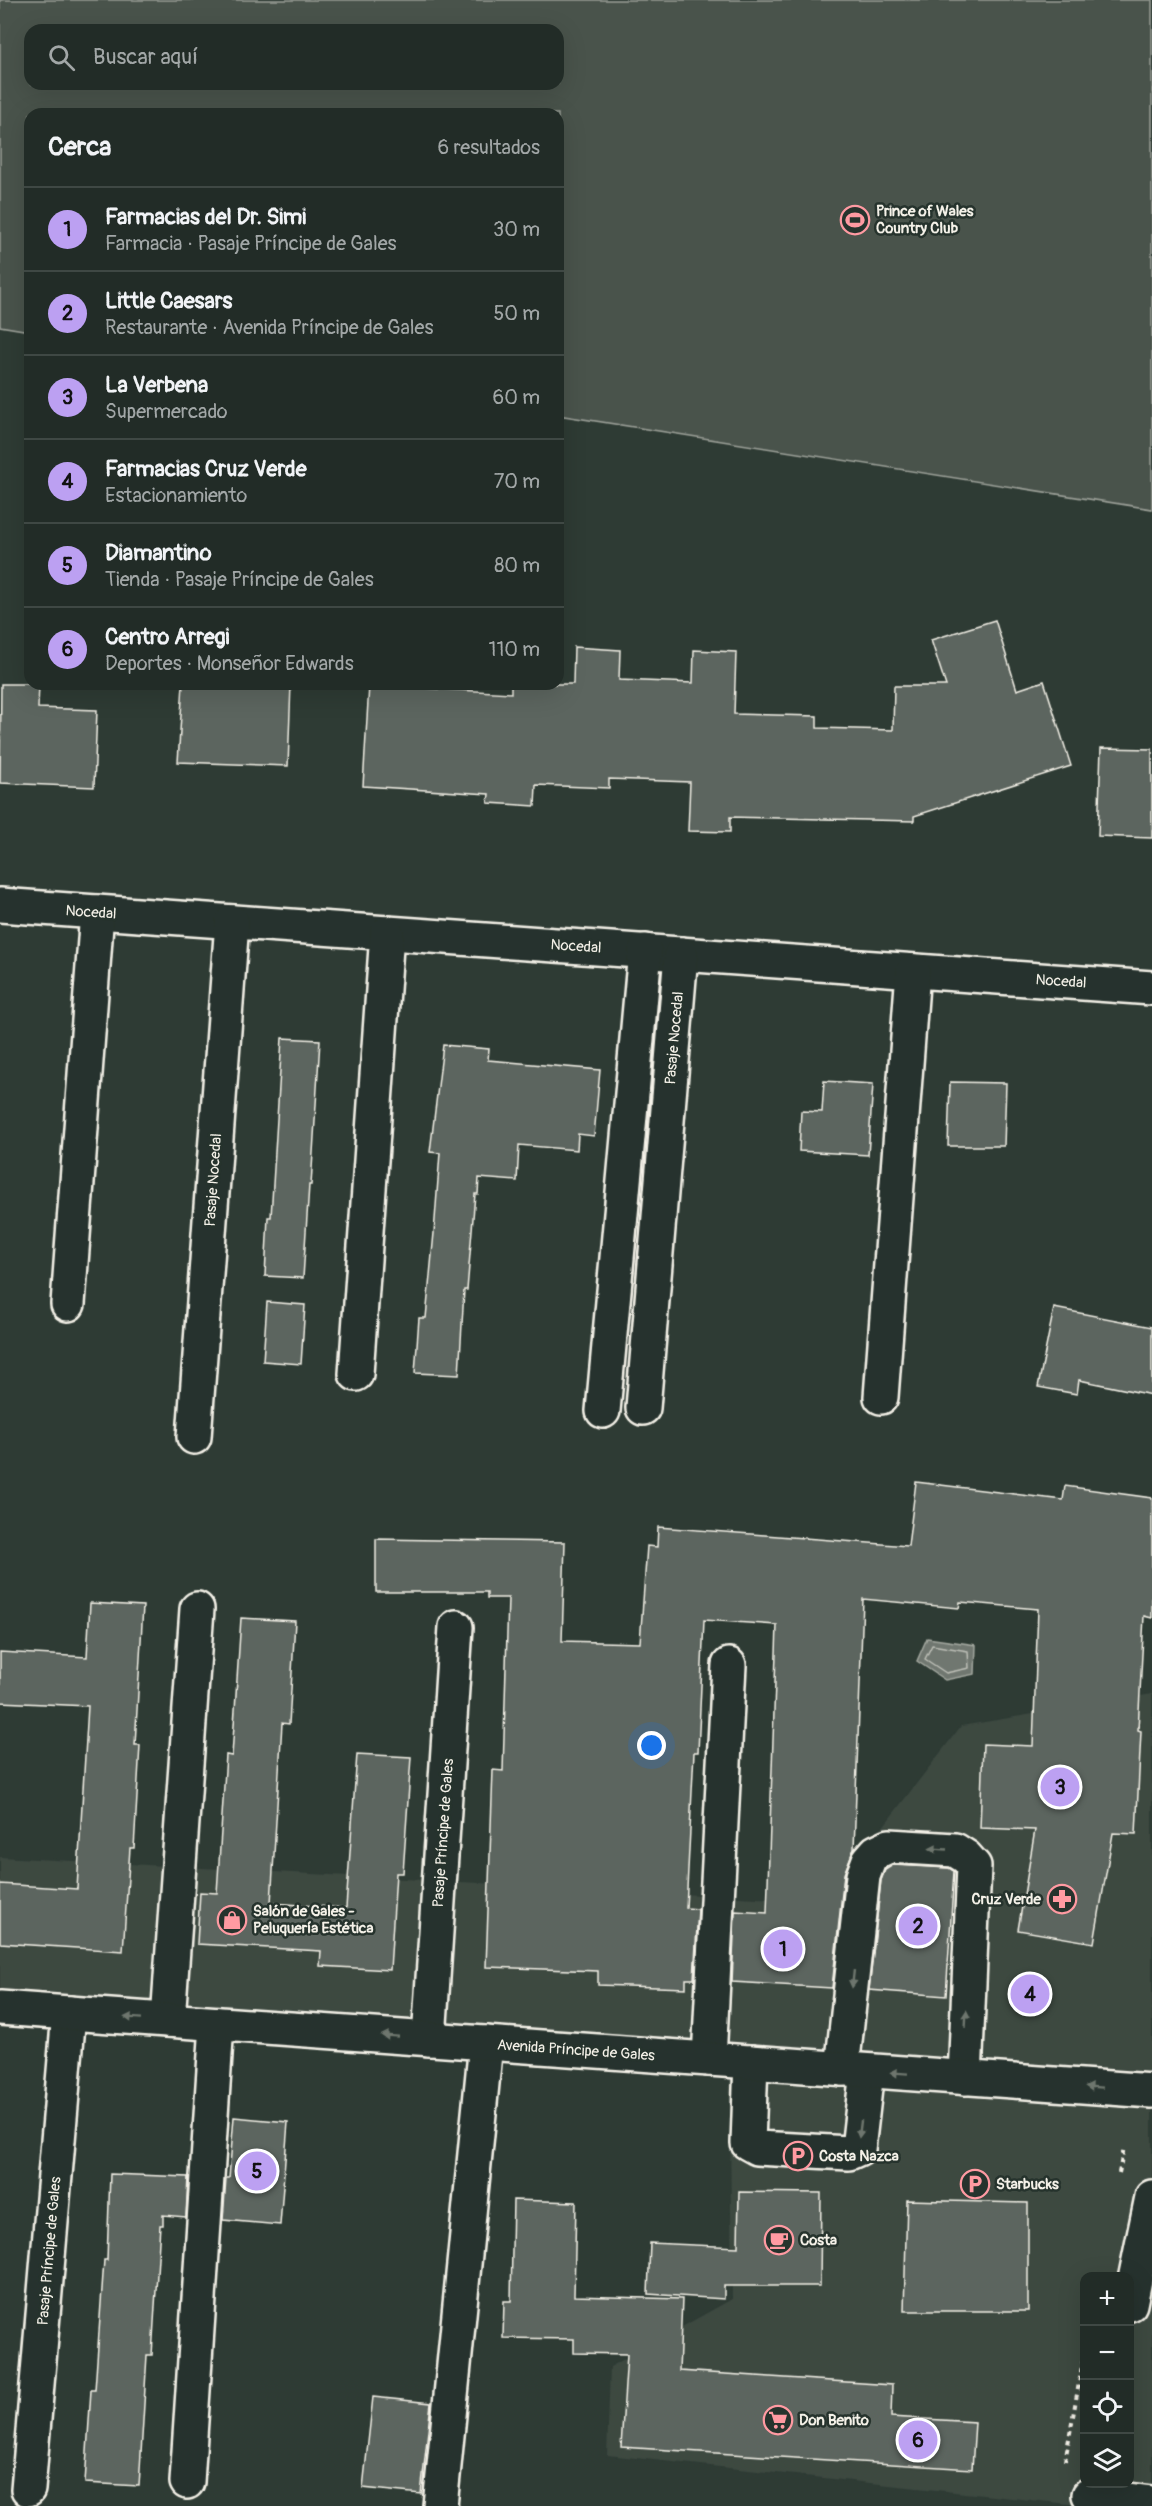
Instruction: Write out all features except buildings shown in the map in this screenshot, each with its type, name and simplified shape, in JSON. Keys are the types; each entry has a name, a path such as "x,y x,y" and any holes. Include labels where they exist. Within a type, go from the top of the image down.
{"street":[{"name":"Nocedal","path":"0,905 1152,988"},
{"path":"68,1304 97,912"},
{"name":"Pasaje Nocedal","path":"194,1437 232,922"},
{"path":"356,1374 387,933"},
{"path":"603,1411 645,951"},
{"name":"Pasaje Nocedal","path":"643,1408 681,954"},
{"path":"881,1397 913,970"},
{"path":"168,2020 197,1609"},
{"name":"Pasaje Príncipe de Gales","path":"429,2039 456,1627"},
{"path":"709,2059 729,1665"},
{"path":"752,2062 748,2143 757,2148 849,2153 858,2149 854,2070 863,1876 869,1860 876,1852 889,1846 955,1850 974,1866 964,2078"},
{"name":"Avenida Príncipe de Gales","path":"0,2008 1152,2091"},
{"name":"Pasaje Príncipe de Gales","path":"28,2489 69,2013"},
{"path":"187,2482 217,2024"},
{"path":"440,2506 486,2043"},
{"path":"1134,2286 1152,2197"},
{"path":"1134,2308 1152,2315"},
{"path":"1083,2489 1152,2502"}],"path":[{"path":"1083,2489 1084,2380"}],"shaded area":[{"name":"Prince of Wales Country Club","path":"0,0 1152,0 1152,509 564,416 564,108 24,108 24,330 0,326"},
{"path":"1152,1694 1152,2506 1087,2506 607,2455 610,2367 732,2299 729,2045 0,1999 0,1857 829,1902 872,1841 961,1726"}],"water":[{"path":"927,1638 976,1645 975,1674 945,1680 917,1661"}],"place":[{"name":"Prince of Wales Country Club","path":"855,220"},
{"name":"La Verbena","path":"1060,1787"},
{"name":"Cruz Verde","path":"1062,1899"},
{"name":"Salón de Gales - Peluquería Estética","path":"232,1920"},
{"name":"Little Caesars","path":"918,1926"},
{"name":"Farmacias del Dr. Simi","path":"783,1949"},
{"name":"Farmacias Cruz Verde","path":"1030,1994"},
{"name":"Costa Nazca","path":"798,2156"},
{"name":"Diamantino","path":"257,2171"},
{"name":"Starbucks","path":"975,2184"},
{"name":"Costa","path":"779,2240"},
{"name":"Don Benito","path":"778,2420"},
{"name":"Centro Arregi","path":"918,2440"}]}
